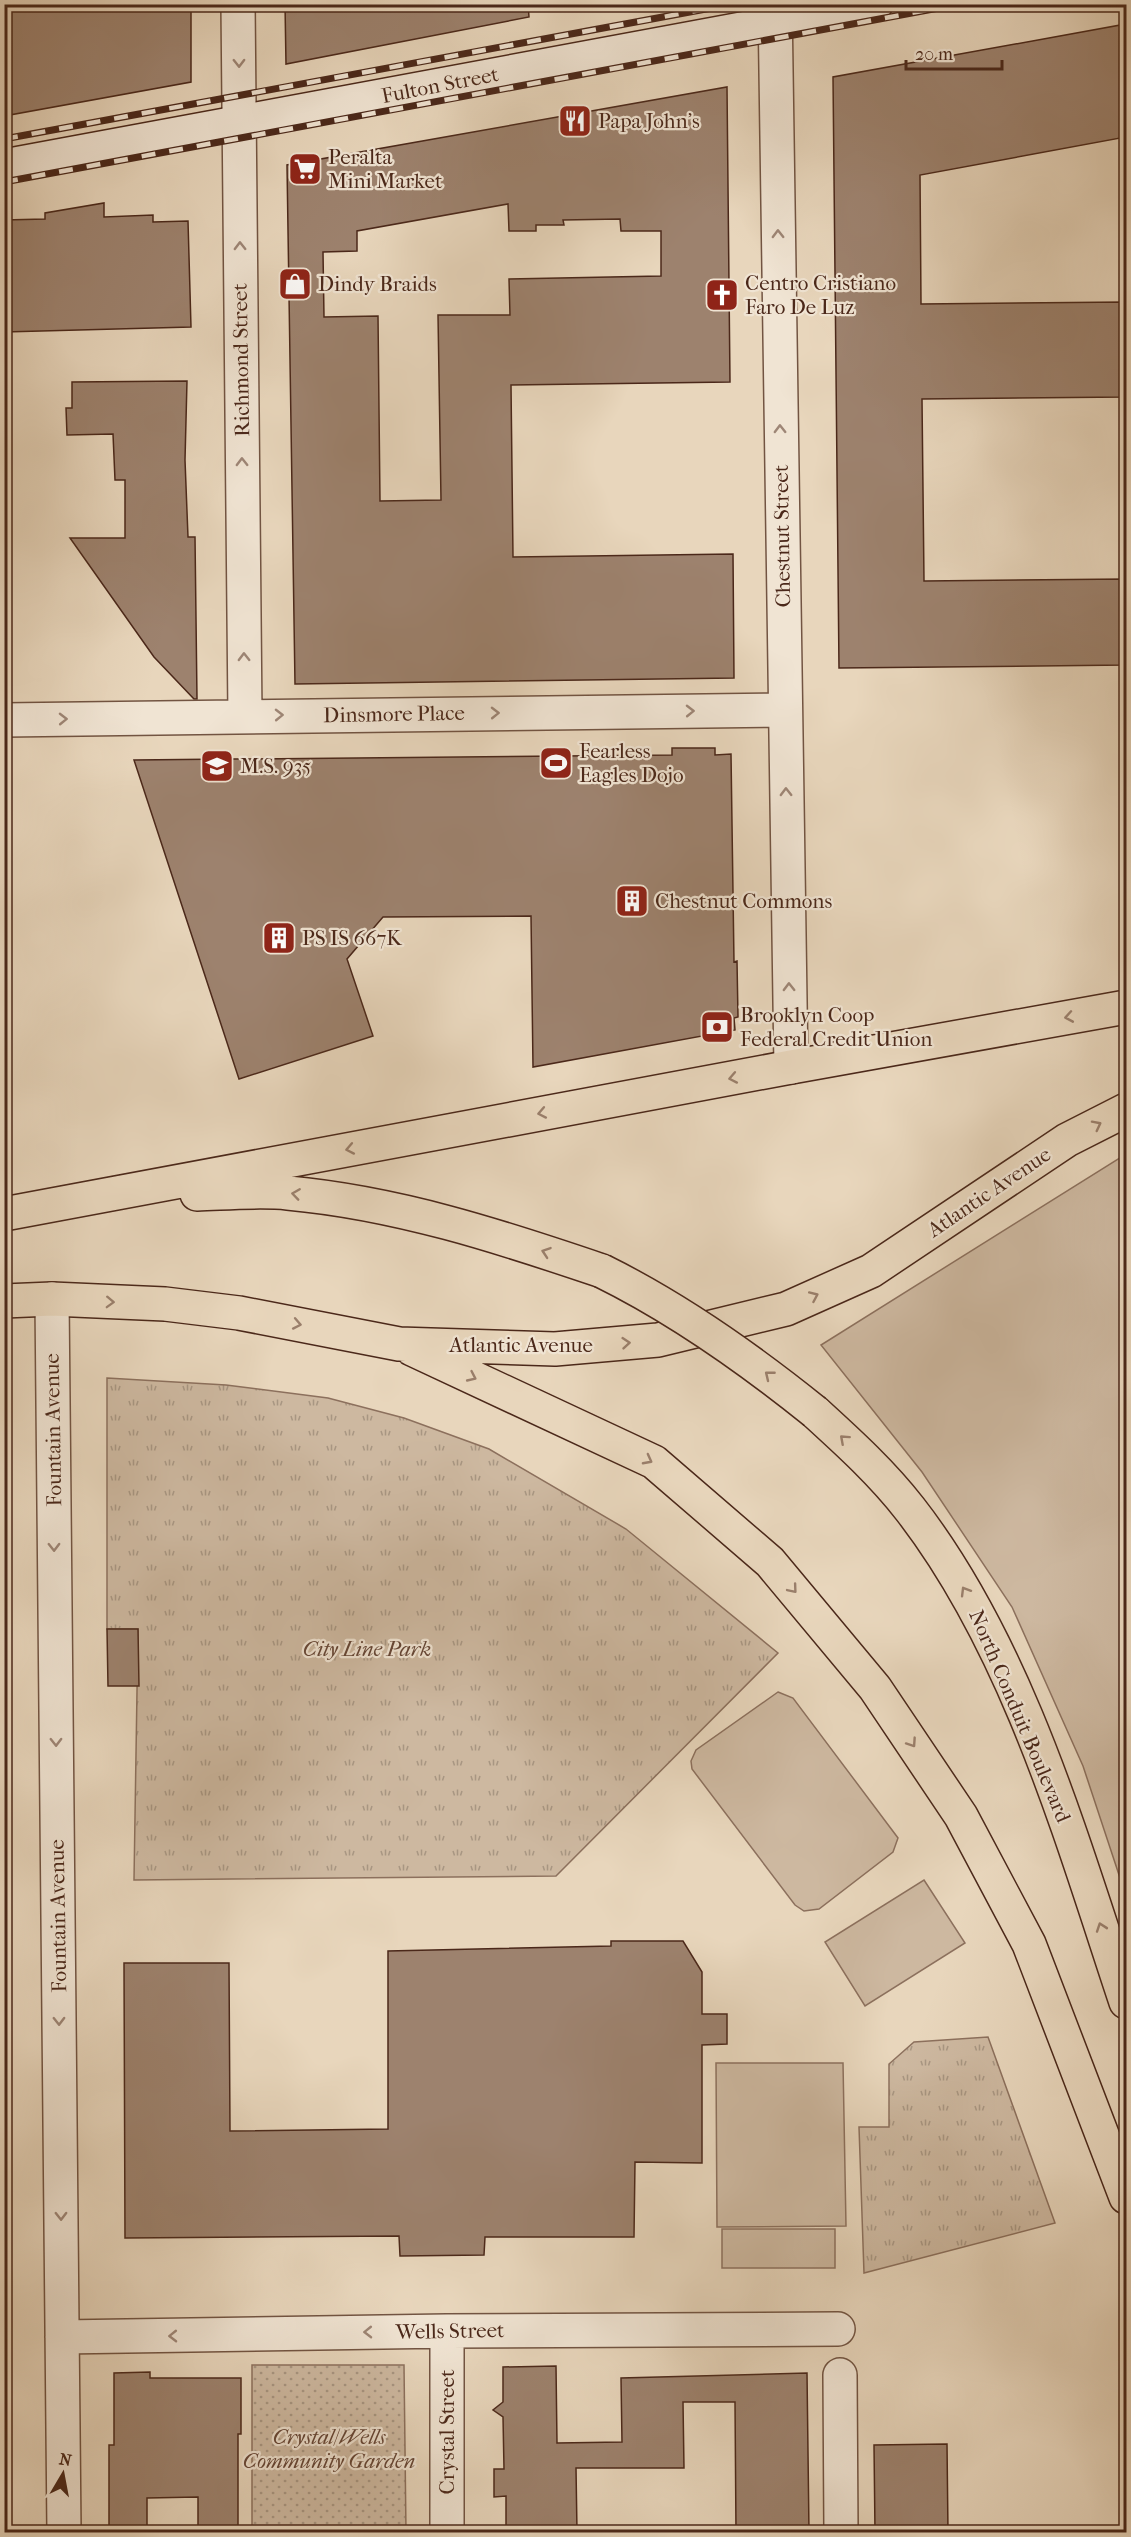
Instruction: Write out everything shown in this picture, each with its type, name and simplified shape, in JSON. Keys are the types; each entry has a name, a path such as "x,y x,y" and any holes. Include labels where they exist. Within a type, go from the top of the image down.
{"main road":[{"path":"4,1214 1126,1007"},
{"name":"Atlantic Avenue","path":"4,1301 52,1299 165,1304 239,1313 399,1344 555,1349 658,1341 786,1309 871,1271 1067,1140 1126,1110"},
{"name":"North Conduit Boulevard","path":"106,1195 287,1192 397,1209 501,1237 602,1271 645,1293 755,1363 815,1412 868,1460 910,1510 948,1563 984,1624 1053,1783 1126,2002"},
{"path":"399,1344 654,1462 770,1562 874,1688 960,1816 1029,1944 1126,2197"}],"street":[{"name":"Richmond Street","path":"238,4 245,716"},
{"name":"Fulton Street","path":"4,166 239,123 775,14 876,4"},
{"name":"Chestnut Street","path":"775,14 791,1067"},
{"name":"Dinsmore Place","path":"4,720 784,710"},
{"name":"Fountain Avenue","path":"52,1299 64,2532"},
{"name":"Wells Street","path":"62,2337 447,2331 838,2329"},
{"name":"Crystal Street","path":"447,2331 447,2532"},
{"path":"840,2375 841,2532"}],"green space":[{"path":"1126,1154 1126,1896 1083,1766 1012,1607 922,1472 821,1345"},
{"name":"City Line Park","path":"107,1378 226,1385 328,1398 404,1418 489,1449 626,1529 778,1653 556,1876 134,1880 138,1629 107,1629"},
{"path":"778,1692 793,1698 898,1838 893,1852 819,1909 804,1911 795,1905 692,1769 691,1761 696,1750"},
{"path":"924,1880 965,1943 865,2006 825,1942"},
{"path":"988,2037 1055,2223 864,2273 859,2127 889,2127 889,2064 914,2042"},
{"path":"716,2063 843,2063 846,2226 717,2227"},
{"path":"722,2229 835,2229 835,2268 722,2268"},
{"name":"Crystal/Wells Community Garden","path":"252,2365 404,2365 406,2532 252,2532"}],"building":[{"path":"76,4 191,4 191,82 4,116 7,7 76,7"},
{"path":"285,4 528,4 529,17 286,64"},
{"path":"1126,24 1126,137 920,175 921,304 1126,302 1126,397 922,399 924,581 1126,579 1126,665 839,668 833,77"},
{"path":"727,87 730,382 511,385 513,557 733,554 734,678 295,684 287,165","holes":["508,204 509,231 536,231 536,225 564,225 563,220 620,219 621,231 661,231 661,276 509,279 510,315 438,315 441,500 380,501 378,316 324,317 323,252 357,251 357,231"]},
{"path":"104,203 104,217 153,215 153,222 188,221 191,327 4,332 4,220 45,219 45,213"},
{"path":"187,381 185,460 188,537 195,537 197,699 194,699 154,657 70,538 125,538 125,480 115,480 113,434 67,435 66,408 72,408 72,382"},
{"path":"672,748 715,748 715,755 731,754 734,962 737,961 738,1017 734,1018 735,1030 533,1067 531,916 383,917 347,959 373,1036 239,1079 134,760 672,755"},
{"path":"107,1629 138,1629 139,1686 108,1686"},
{"path":"611,1941 683,1941 702,1972 702,2014 727,2014 727,2044 702,2045 702,2163 635,2162 634,2237 485,2237 484,2255 400,2256 399,2236 125,2238 124,1963 229,1963 230,2131 388,2129 388,1951 611,1946"},
{"path":"556,2366 557,2443 622,2442 621,2378 807,2373 809,2532 736,2532 735,2402 683,2402 684,2468 576,2468 577,2532 506,2532 506,2496 494,2497 494,2469 504,2469 503,2417 493,2410 503,2402 503,2367"},
{"path":"150,2372 150,2378 241,2378 241,2434 238,2434 238,2532 198,2532 198,2497 147,2498 147,2532 109,2532 109,2445 114,2445 114,2373"},
{"path":"947,2444 948,2532 875,2532 874,2445"}],"railway":[{"path":"4,139 733,4"},
{"path":"4,182 960,4"}],"place":[{"name":"Papa John's","path":"575,121"},
{"name":"Peralta Mini Market","path":"305,169"},
{"name":"Dindy Braids","path":"295,284"},
{"name":"Centro Cristiano Faro De Luz","path":"722,295"},
{"name":"Fearless Eagles Dojo","path":"556,763"},
{"name":"M.S. 935","path":"217,766"},
{"name":"Chestnut Commons","path":"632,901"},
{"name":"PS IS 667K","path":"279,938"},
{"name":"Brooklyn Coop Federal Credit Union","path":"717,1027"}]}
